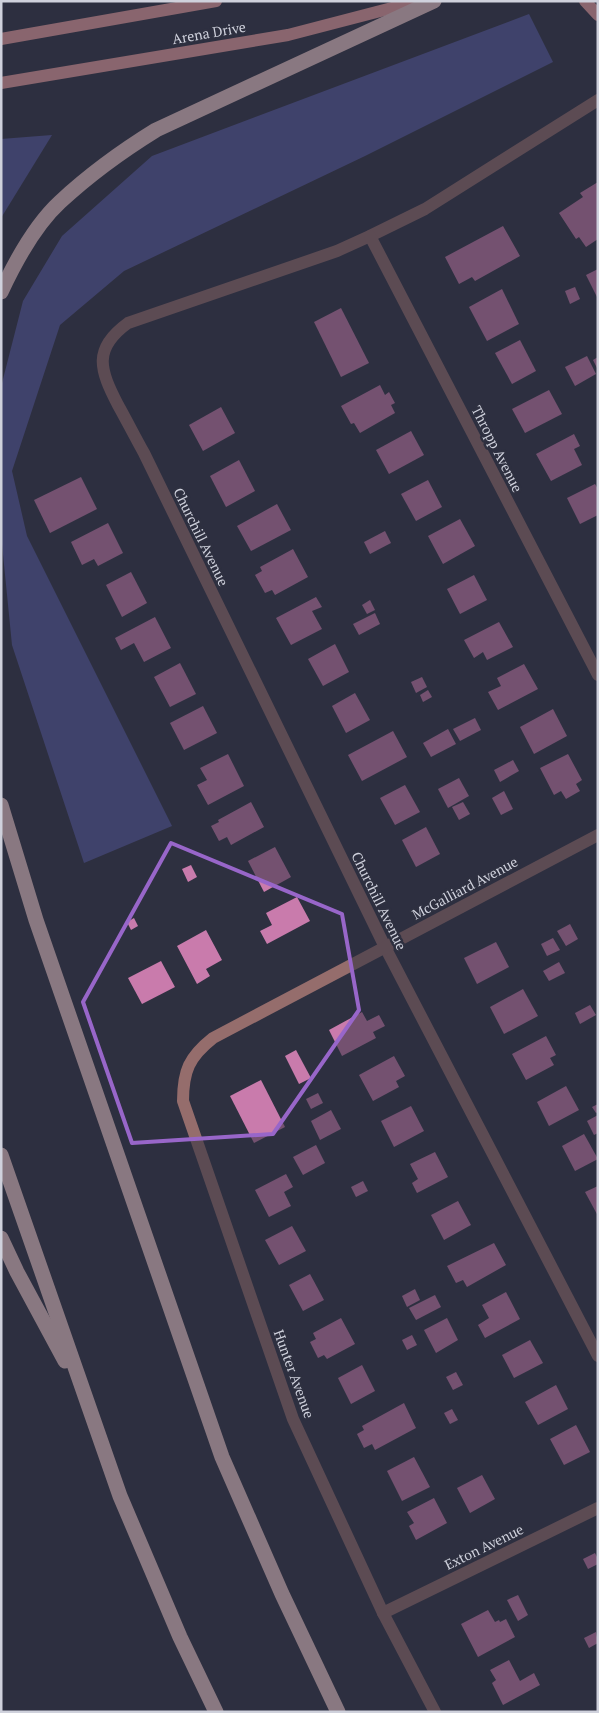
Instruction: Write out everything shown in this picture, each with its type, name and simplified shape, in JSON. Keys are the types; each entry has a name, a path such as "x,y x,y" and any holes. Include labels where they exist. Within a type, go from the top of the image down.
{"highway":[{"path":"1,292 34,234 59,203 125,150 156,130 434,1"},
{"path":"1,805 36,920 222,1457 282,1594 338,1712"},
{"path":"1,1155 120,1496 180,1637 216,1712"},
{"path":"1,1238 17,1272 87,1401"}],"main road":[{"path":"1,39 216,1"},
{"name":"Arena Drive","path":"1,83 288,35 419,1"},
{"path":"585,1 598,15"}],"street":[{"name":"Churchill Avenue","path":"598,100 425,209 370,236 337,251 128,324 116,332 106,346 102,363 104,378 144,454 385,947 598,1356"},
{"name":"Thropp Avenue","path":"370,236 598,675"},
{"name":"McGalliard Avenue","path":"213,1038 598,835"},
{"name":"Hunter Avenue","path":"213,1038 201,1048 188,1066 183,1082 184,1101 293,1419 383,1613 435,1712"},
{"name":"Exton Avenue","path":"383,1613 598,1508"}],"highlighted area":[{"path":"171,843 342,914 359,1010 273,1134 132,1143 83,1002"}],"shaded area":[{"path":"529,14 553,62 365,156 124,271 60,325 12,471 27,536 172,826 84,863 12,645 1,534 1,387 23,301 62,236 152,156"},
{"path":"52,135 1,218 1,139"}],"building":[{"path":"598,182 598,239 586,247 579,237 576,239 559,213 583,197 580,193"},
{"path":"503,226 520,256 475,281 472,277 459,284 445,257"},
{"path":"598,269 598,299 586,275"},
{"path":"575,287 580,299 570,304 565,291"},
{"path":"502,289 519,324 487,341 469,307"},
{"path":"341,308 369,363 341,377 314,322"},
{"path":"520,340 536,371 512,384 495,353"},
{"path":"587,356 596,374 575,386 565,367"},
{"path":"598,357 598,370 593,360"},
{"path":"380,385 385,395 389,392 395,403 391,405 395,413 360,433 354,423 351,424 341,406"},
{"path":"549,390 562,414 525,433 512,409"},
{"path":"221,407 235,433 203,451 189,425"},
{"path":"411,431 424,455 389,474 376,450"},
{"path":"574,434 580,446 574,449 582,465 551,481 536,454"},
{"path":"239,460 255,491 226,507 210,476"},
{"path":"81,477 97,509 50,533 34,500"},
{"path":"428,480 442,507 416,521 401,494"},
{"path":"595,484 598,489 598,515 580,524 567,498"},
{"path":"277,504 291,530 251,551 237,526"},
{"path":"460,519 475,546 443,564 428,536"},
{"path":"108,523 123,553 98,566 94,559 82,565 71,542"},
{"path":"385,531 391,543 370,554 364,542"},
{"path":"293,549 308,577 275,595 272,590 265,593 255,575 262,571 260,567"},
{"path":"131,572 147,603 122,617 106,585"},
{"path":"474,575 487,600 460,614 447,589"},
{"path":"316,597 322,607 312,611 322,629 291,645 276,618"},
{"path":"370,600 375,610 367,614 362,605"},
{"path":"375,613 380,624 359,635 353,624"},
{"path":"155,617 171,648 144,662 134,643 121,650 115,638"},
{"path":"499,622 513,647 487,660 483,652 474,658 464,640"},
{"path":"335,644 349,672 323,686 308,659"},
{"path":"180,663 196,694 170,707 154,677"},
{"path":"524,664 538,689 498,710 488,692 501,686 497,678"},
{"path":"422,677 427,687 416,693 411,682"},
{"path":"428,690 432,697 423,702 420,695"},
{"path":"355,693 370,720 346,733 332,706"},
{"path":"203,706 217,733 184,750 170,723"},
{"path":"553,709 567,736 534,754 520,727"},
{"path":"475,718 481,730 460,741 453,729"},
{"path":"448,729 456,744 431,757 423,743"},
{"path":"393,731 407,757 362,781 348,755"},
{"path":"228,754 244,786 208,805 197,785 207,780 200,768"},
{"path":"568,754 582,780 576,784 580,791 566,799 561,791 554,795 540,768"},
{"path":"513,760 519,771 500,782 494,770"},
{"path":"459,778 469,796 448,808 438,789"},
{"path":"405,785 420,812 395,825 380,798"},
{"path":"504,791 513,809 501,815 492,798"},
{"path":"251,802 264,827 231,845 227,837 219,841 211,826 219,822 218,820"},
{"path":"463,802 470,814 459,820 452,807"},
{"path":"426,827 440,854 416,867 402,840"},
{"path":"275,847 291,877 264,892 248,861"},
{"path":"191,865 197,877 188,882 182,869"},
{"path":"297,897 310,921 267,944 260,931 272,925 266,913"},
{"path":"134,918 138,926 131,930 127,922"},
{"path":"570,924 578,939 566,946 557,931"},
{"path":"206,930 222,960 206,969 210,976 197,984 177,946"},
{"path":"553,938 560,950 547,956 541,944"},
{"path":"496,942 509,967 477,984 464,958"},
{"path":"161,961 175,987 142,1004 128,978"},
{"path":"559,962 565,973 549,981 543,971"},
{"path":"523,989 538,1016 504,1034 490,1007"},
{"path":"590,1005 596,1015 580,1024 575,1013"},
{"path":"362,1012 367,1021 379,1015 385,1026 373,1032 376,1038 342,1056 329,1030"},
{"path":"546,1036 556,1055 550,1058 554,1065 526,1080 512,1054"},
{"path":"296,1050 311,1078 299,1084 285,1056"},
{"path":"394,1056 405,1076 396,1081 399,1087 373,1101 359,1075"},
{"path":"261,1080 285,1127 254,1143 230,1096"},
{"path":"566,1086 579,1110 549,1126 537,1102"},
{"path":"318,1093 323,1103 311,1109 306,1099"},
{"path":"598,1104 598,1112 596,1113 592,1107"},
{"path":"411,1106 424,1131 394,1147 381,1121"},
{"path":"331,1110 341,1129 320,1140 311,1121"},
{"path":"598,1115 598,1133 594,1135 587,1121"},
{"path":"584,1134 598,1159 575,1171 562,1146"},
{"path":"316,1145 325,1163 303,1175 293,1157"},
{"path":"435,1152 448,1177 417,1193 412,1183 418,1179 410,1164"},
{"path":"286,1174 293,1187 284,1192 291,1206 269,1217 255,1190"},
{"path":"363,1181 368,1191 356,1197 351,1187"},
{"path":"598,1186 598,1216 585,1192"},
{"path":"458,1201 471,1225 444,1240 431,1215"},
{"path":"292,1226 306,1251 279,1265 265,1240"},
{"path":"494,1243 506,1265 467,1287 463,1280 456,1283 447,1266"},
{"path":"310,1274 324,1300 303,1311 289,1285"},
{"path":"415,1289 420,1300 407,1307 402,1296"},
{"path":"506,1292 520,1319 485,1338 478,1325 489,1318 482,1305"},
{"path":"435,1295 441,1307 416,1320 409,1308"},
{"path":"341,1318 355,1344 327,1359 324,1355 318,1358 310,1342 316,1339 313,1333"},
{"path":"447,1318 458,1340 436,1353 424,1330"},
{"path":"412,1335 417,1345 407,1350 402,1340"},
{"path":"530,1340 543,1363 514,1378 502,1355"},
{"path":"362,1365 375,1391 351,1404 338,1378"},
{"path":"456,1372 463,1385 453,1390 446,1377"},
{"path":"556,1385 568,1409 538,1425 525,1402"},
{"path":"404,1403 416,1428 375,1450 372,1444 364,1448 357,1434 364,1430 362,1426"},
{"path":"452,1409 458,1420 450,1424 444,1413"},
{"path":"576,1425 590,1452 564,1465 550,1439"},
{"path":"414,1457 430,1487 402,1501 387,1471"},
{"path":"482,1475 495,1499 470,1513 457,1488"},
{"path":"434,1498 447,1523 416,1540 409,1526 414,1523 407,1512"},
{"path":"595,1553 598,1564 588,1569 583,1559"},
{"path":"518,1595 528,1615 518,1621 507,1600"},
{"path":"488,1610 495,1622 506,1619 515,1637 478,1657 461,1624"},
{"path":"596,1632 598,1643 589,1648 584,1638"},
{"path":"509,1660 520,1681 534,1673 540,1685 503,1705 492,1683 496,1680 490,1670"}]}
